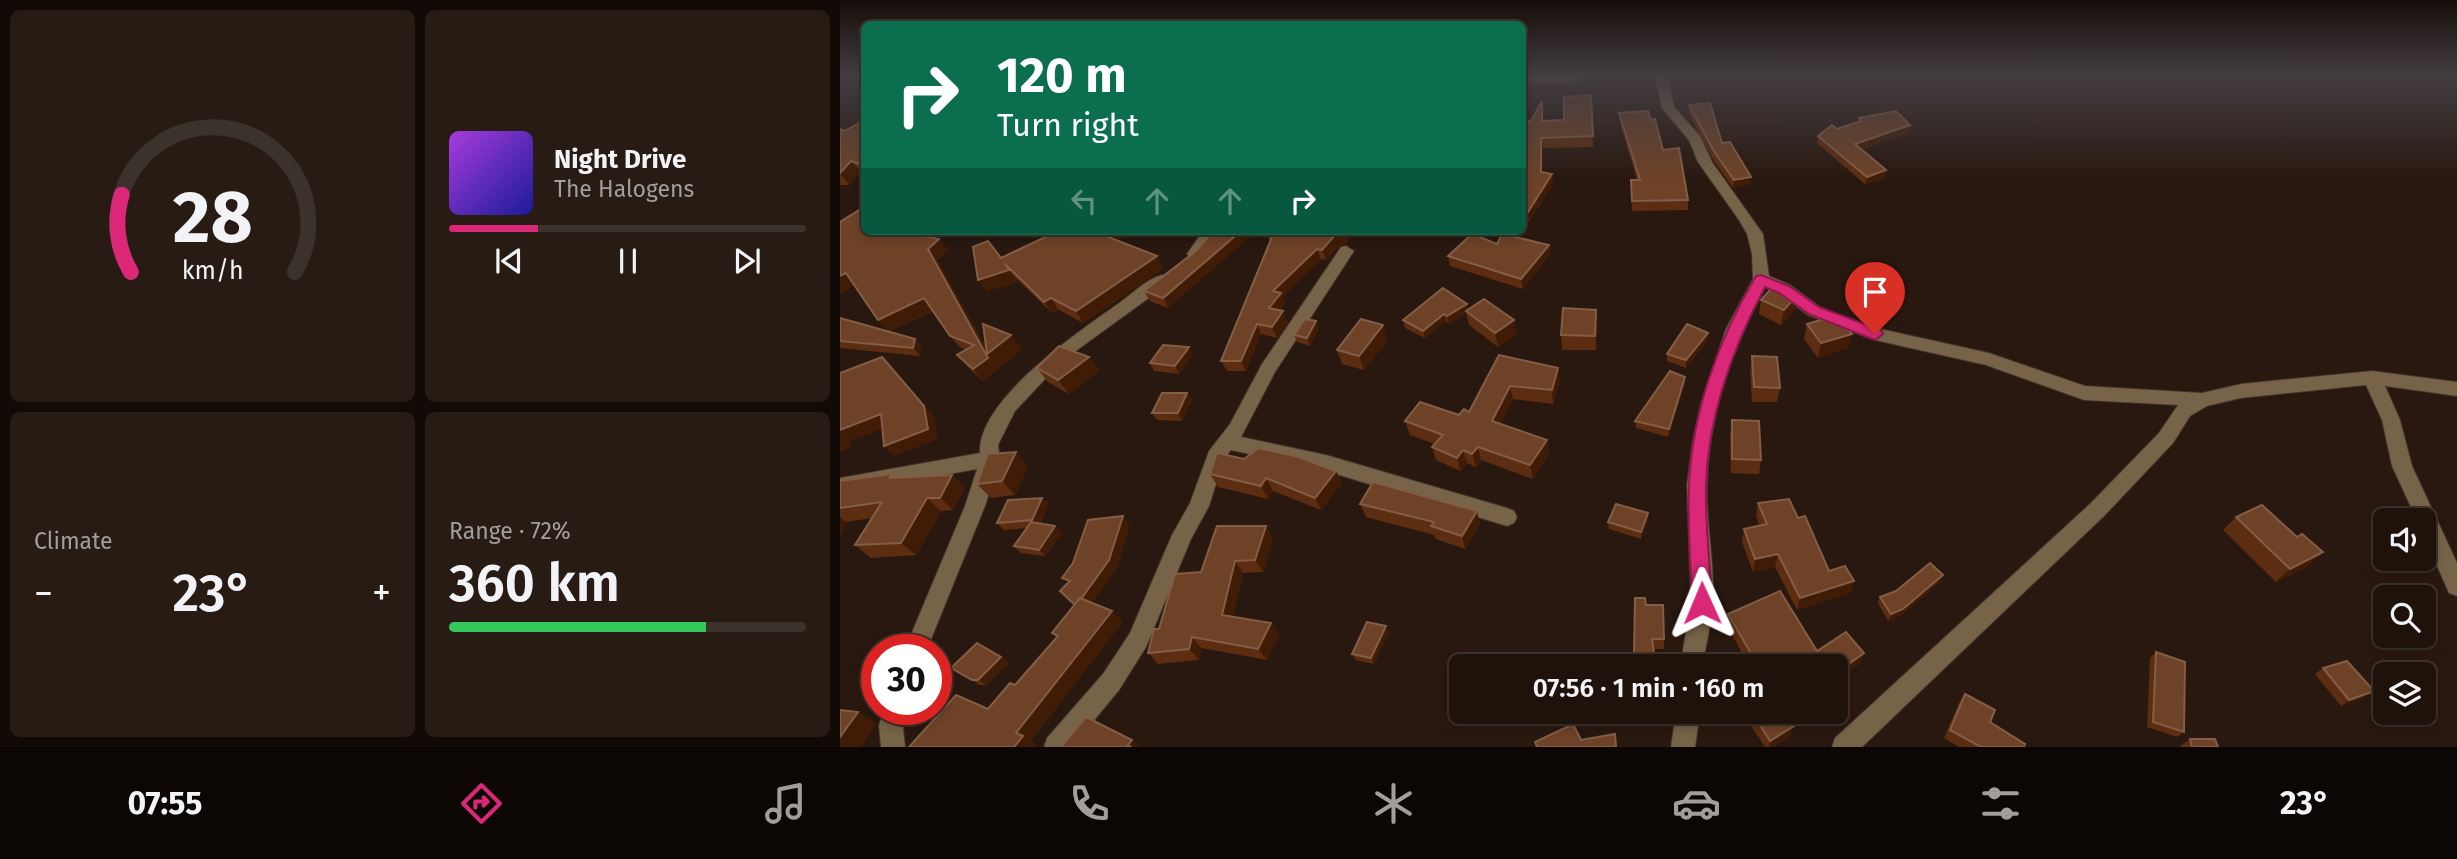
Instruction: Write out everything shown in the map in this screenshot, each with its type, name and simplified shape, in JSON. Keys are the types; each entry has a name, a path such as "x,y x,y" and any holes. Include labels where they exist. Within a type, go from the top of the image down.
{"street":[{"path":"1670,110 1695,139 1705,162 1755,234 1761,279 1734,329 1710,404 1702,440 1697,485 1702,603 1693,654"},
{"path":"922,634 975,506 990,460 989,445 996,426 1010,406 1056,357 1180,266 1203,246 1209,235"},
{"path":"1056,747 1111,682 1138,640 1176,547 1199,506 1216,456 1250,407 1268,369 1346,251"},
{"path":"1761,279 1784,289 1814,311 1835,321 1875,334 1989,359 2084,393 2202,400 2241,391 2372,378 2457,389"},
{"path":"2372,378 2391,420 2402,466 2457,586"},
{"path":"1844,747 2096,510 2166,438 2184,411 2202,400"},
{"path":"1227,442 1326,464 1507,517"},
{"path":"840,486 888,480 965,462 990,460"},
{"path":"1684,747 1687,724"},
{"path":"891,725 893,747"}],"building":[{"path":"1537,110 1542,110 1542,121 1564,120 1564,110 1592,110 1593,136 1541,138 1541,172 1552,174 1526,211 1526,122 1531,121"},
{"path":"1692,110 1712,110 1722,143 1730,142 1751,177 1734,180 1715,153"},
{"path":"1648,111 1651,120 1655,119 1663,150 1679,148 1688,200 1632,201 1631,180 1640,180 1619,113"},
{"path":"1896,111 1910,125 1855,144 1886,170 1867,177 1818,136 1832,125 1837,129 1861,121 1859,118"},
{"path":"861,122 861,165 851,161 840,173 840,129 845,131"},
{"path":"861,209 861,235 920,235 939,239 928,249 988,358 973,369 957,355 974,345 950,336 924,298 878,320 846,273 840,276 840,222"},
{"path":"1050,235 1103,235 1157,256 1076,311 1051,298 1044,302 1005,264 1009,270 978,280 973,247 988,241 1001,258"},
{"path":"1210,235 1236,235 1163,298 1144,291 1196,251"},
{"path":"1269,235 1335,235 1322,250 1317,249 1273,291 1281,293 1269,308 1283,311 1272,327 1257,324 1241,361 1221,361 1272,237"},
{"path":"1471,235 1497,244 1502,235 1506,235 1549,245 1521,279 1448,256"},
{"path":"1778,281 1798,294 1784,310 1761,300"},
{"path":"1443,288 1467,304 1447,316 1444,314 1423,331 1403,320"},
{"path":"1484,299 1514,320 1495,333 1466,311"},
{"path":"1563,308 1596,310 1595,336 1561,335"},
{"path":"1837,315 1852,334 1821,343 1807,324"},
{"path":"840,318 915,339 913,348 840,341"},
{"path":"1305,319 1316,321 1307,338 1294,335"},
{"path":"1361,319 1383,325 1359,356 1337,350"},
{"path":"983,324 1011,335 987,354"},
{"path":"1687,324 1708,333 1686,360 1667,354"},
{"path":"1163,345 1189,347 1175,366 1150,363"},
{"path":"1059,346 1089,357 1058,380 1037,368"},
{"path":"1499,355 1558,368 1552,390 1510,386 1492,421 1547,440 1530,465 1478,447 1472,454 1463,450 1457,458 1432,447 1443,435 1405,421 1420,402 1459,415 1464,409 1469,412"},
{"path":"1752,356 1777,357 1780,388 1754,387"},
{"path":"882,357 924,406 928,429 884,446 881,414 840,430 840,373"},
{"path":"1670,371 1685,377 1669,429 1635,421"},
{"path":"1162,393 1187,393 1178,413 1152,413"},
{"path":"1732,420 1759,421 1761,460 1732,459"},
{"path":"1259,448 1299,457 1336,471 1315,498 1266,478 1261,486 1210,474 1217,453 1244,459"},
{"path":"1016,452 1002,481 977,484 988,454"},
{"path":"892,474 890,478 952,475 940,498 927,498 901,543 855,545 882,502 840,508 840,481"},
{"path":"1373,482 1477,511 1462,536 1431,526 1434,522 1360,504"},
{"path":"1042,498 1032,520 997,523 1008,500"},
{"path":"1789,499 1798,518 1805,516 1829,571 1845,566 1854,581 1800,598 1778,554 1755,559 1744,529 1767,524 1758,503"},
{"path":"1616,504 1648,513 1641,532 1608,522"},
{"path":"2262,505 2297,537 2302,534 2323,552 2290,569 2236,517"},
{"path":"1123,516 1109,560 1075,605 1060,591 1070,581 1062,578 1073,563 1088,520"},
{"path":"1031,522 1055,526 1039,550 1014,546"},
{"path":"1217,526 1266,526 1255,560 1235,561 1222,615 1271,623 1258,649 1192,637 1189,649 1148,653 1154,629 1159,629 1175,574 1201,572"},
{"path":"1930,563 1943,575 1903,609 1891,614 1880,597 1896,591"},
{"path":"1780,591 1817,651 1846,632 1864,653 1848,664 1848,654 1751,654 1728,614"},
{"path":"1080,598 1112,611 1016,733 1023,736 1014,747 909,747 929,725 952,725 952,699 956,695 988,709 1010,683 1015,685 1058,636 1052,633"},
{"path":"1635,598 1645,598 1646,605 1663,605 1664,639 1652,639 1654,654 1627,654 1634,653"},
{"path":"1367,622 1386,626 1371,658 1352,654"},
{"path":"977,643 1001,657 978,680 972,680 952,667"},
{"path":"2156,652 2185,662 2184,732 2153,722"},
{"path":"2347,661 2373,691 2349,700 2323,668"},
{"path":"1965,694 1995,710 1990,722 2025,744 2024,747 1981,747 1950,730"},
{"path":"840,710 858,712 840,737"},
{"path":"1086,717 1132,740 1128,745 1131,747 1061,747"},
{"path":"1573,724 1581,740 1615,734 1616,747 1537,747 1535,742"},
{"path":"1759,724 1793,724 1794,726 1770,741"},
{"path":"2190,739 2215,739 2218,747 2192,747"}],"route":[{"path":"1702,603 1697,485 1702,440 1710,404 1734,329 1761,279 1784,289 1814,311 1875,334"}]}
